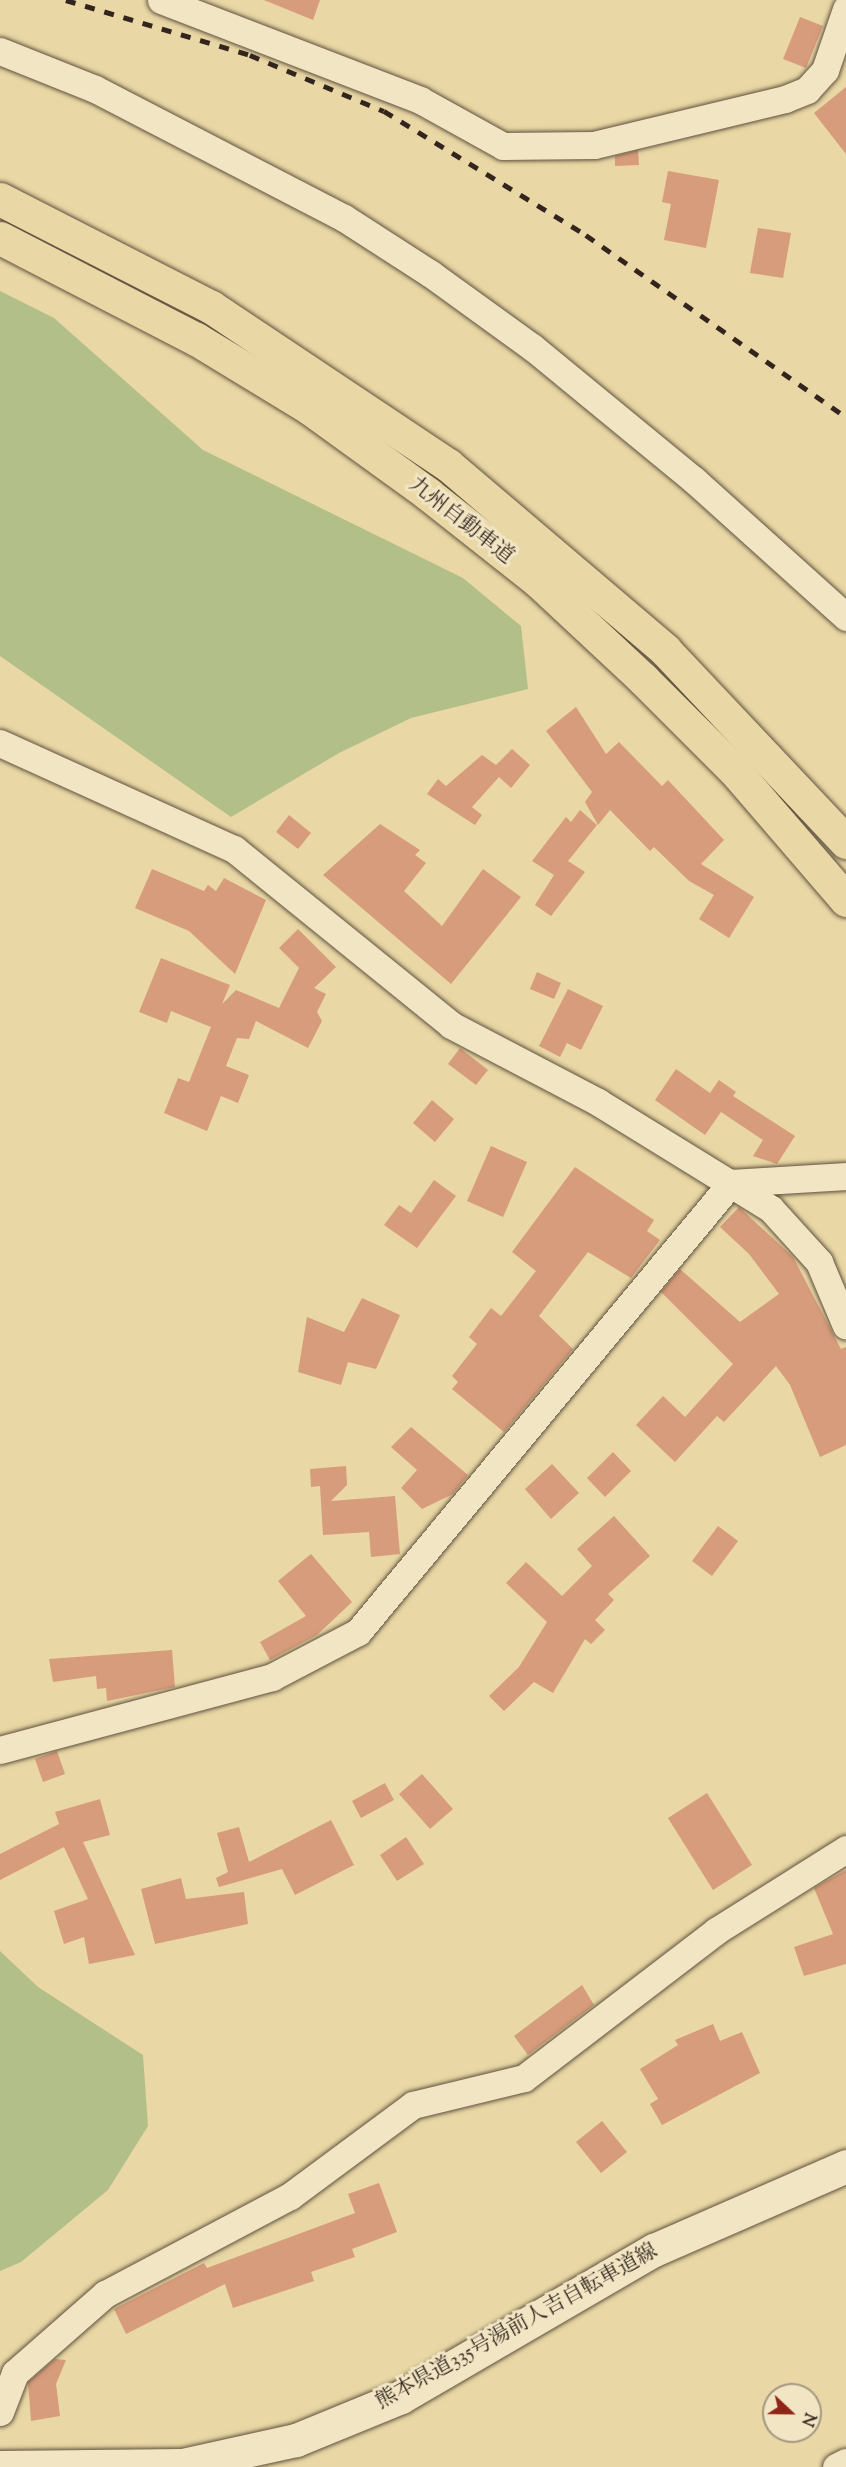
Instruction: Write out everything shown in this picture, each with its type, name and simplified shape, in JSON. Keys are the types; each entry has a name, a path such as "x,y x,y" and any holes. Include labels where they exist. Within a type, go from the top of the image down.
{"highway":[{"name":"九州自動車道","path":"0,198 211,307 448,465 665,650 846,842"},
{"name":"九州自動車道","path":"0,238 196,339 308,407 428,494 538,581 644,679 736,772 846,900"}],"main road":[{"name":"熊本県道335号湯前人吉自転車道線","path":"0,2466 182,2465 296,2440 401,2397 654,2250 846,2166"}],"street":[{"path":"161,0 420,100 503,146 594,145 785,99 807,90 825,70 846,9"},
{"path":"0,51 95,89 324,207 431,274 532,347 694,480 846,617"},
{"path":"0,743 234,849 452,1025 598,1102 731,1183 799,1236 819,1262 846,1326"},
{"path":"0,1750 272,1677 358,1632 731,1183 846,1176"},
{"path":"0,2412 15,2373 105,2294 290,2196 413,2105 524,2078 716,1931 846,1849"},
{"path":"836,2467 846,2462"}],"green space":[{"path":"0,291 54,318 203,450 463,578 521,626 528,689 411,718 339,753 231,817 0,656"},
{"path":"0,1951 38,1987 143,2055 148,2126 108,2190 21,2262 0,2271"}],"building":[{"path":"264,0 320,0 313,20"},
{"path":"800,17 823,26 806,68 783,59"},
{"path":"846,87 846,154 814,113"},
{"path":"638,150 639,165 615,166 615,156"},
{"path":"668,171 719,180 706,248 664,240 671,204 662,202"},
{"path":"758,228 791,233 783,278 750,273"},
{"path":"576,707 606,754 619,742 662,786 668,780 724,840 701,864 754,897 729,938 699,919 714,895 689,881 654,847 650,851 610,810 598,825 585,802 592,792 546,731"},
{"path":"512,749 530,765 511,788 499,777 472,807 482,815 475,825 427,794 438,779 446,786 482,755 496,765"},
{"path":"580,810 597,825 568,861 585,872 551,916 535,905 554,875 532,861 566,817 571,822"},
{"path":"289,815 311,833 298,849 276,832"},
{"path":"380,824 420,850 415,855 426,863 404,891 442,926 483,869 521,897 451,984 323,875"},
{"path":"152,869 204,891 208,885 216,891 224,878 266,900 235,974 189,931 135,908"},
{"path":"298,929 336,967 314,988 326,994 317,1012 322,1021 308,1048 256,1021 249,1039 237,1038 226,1066 249,1075 238,1103 221,1096 207,1131 164,1113 178,1078 189,1082 211,1027 171,1011 167,1023 139,1012 161,958 230,985 222,1004 236,990 279,1008 299,968 279,948"},
{"path":"537,972 561,983 554,999 530,989"},
{"path":"568,989 603,1006 581,1050 567,1043 560,1057 539,1046"},
{"path":"460,1048 488,1070 476,1085 448,1064"},
{"path":"676,1069 710,1093 719,1080 736,1092 733,1096 795,1136 777,1164 753,1156 763,1140 721,1112 705,1135 655,1100"},
{"path":"432,1100 454,1119 435,1142 413,1123"},
{"path":"491,1146 527,1162 503,1217 467,1201"},
{"path":"575,1167 654,1220 647,1231 660,1240 631,1278 588,1252 539,1316 573,1349 504,1432 452,1389 458,1382 452,1376 477,1344 469,1337 491,1308 501,1316 536,1271 512,1252"},
{"path":"434,1180 456,1196 417,1248 384,1225 399,1205 411,1213"},
{"path":"739,1207 793,1257 841,1349 846,1347 846,1445 820,1457 790,1385 776,1366 724,1422 717,1416 675,1462 636,1425 663,1396 685,1417 733,1364 661,1292 680,1269 740,1322 779,1294 749,1254 720,1227"},
{"path":"362,1298 400,1315 376,1369 348,1362 341,1385 298,1372 307,1317 344,1332"},
{"path":"411,1427 468,1475 453,1494 422,1509 401,1488 417,1470 391,1447"},
{"path":"613,1452 631,1471 605,1497 587,1478"},
{"path":"552,1464 579,1493 551,1519 525,1489"},
{"path":"346,1466 347,1485 331,1501 395,1496 400,1554 371,1557 369,1532 323,1535 320,1486 311,1487 310,1469"},
{"path":"614,1516 650,1556 608,1594 614,1600 595,1620 605,1630 591,1644 585,1639 553,1693 534,1682 504,1711 489,1696 519,1667 547,1622 506,1583 526,1562 562,1596 592,1566 577,1549"},
{"path":"718,1526 738,1541 712,1576 692,1561"},
{"path":"311,1554 352,1602 317,1635 270,1660 260,1642 306,1616 278,1581"},
{"path":"172,1650 175,1687 107,1701 106,1688 97,1689 96,1676 53,1682 49,1659"},
{"path":"57,1751 65,1774 43,1782 35,1759"},
{"path":"422,1774 453,1809 430,1829 399,1794"},
{"path":"385,1783 394,1800 361,1818 352,1801"},
{"path":"707,1793 752,1865 713,1890 668,1818"},
{"path":"100,1799 110,1835 83,1842 135,1955 89,1964 84,1937 64,1944 54,1911 88,1899 64,1847 0,1880 0,1854 59,1824 55,1812"},
{"path":"331,1820 354,1865 295,1895 282,1869 219,1887 216,1878 228,1872 217,1833 239,1827 249,1862"},
{"path":"406,1837 424,1864 397,1881 380,1855"},
{"path":"846,1870 846,1964 804,1976 794,1947 833,1934 814,1888"},
{"path":"181,1878 186,1899 244,1892 248,1924 155,1944 141,1889"},
{"path":"582,1985 594,2005 528,2055 514,2036"},
{"path":"713,2024 720,2041 742,2032 760,2073 662,2125 650,2104 658,2099 640,2069 678,2045 675,2040"},
{"path":"602,2121 627,2152 601,2173 576,2142"},
{"path":"379,2183 397,2232 352,2249 355,2257 311,2272 314,2281 233,2308 225,2284 126,2334 114,2309 204,2263 207,2268 355,2213 348,2194"},
{"path":"55,2359 66,2360 56,2384 60,2416 31,2421 28,2382"}],"railway":[{"path":"66,0 250,55 384,111 586,235 846,417"}]}
